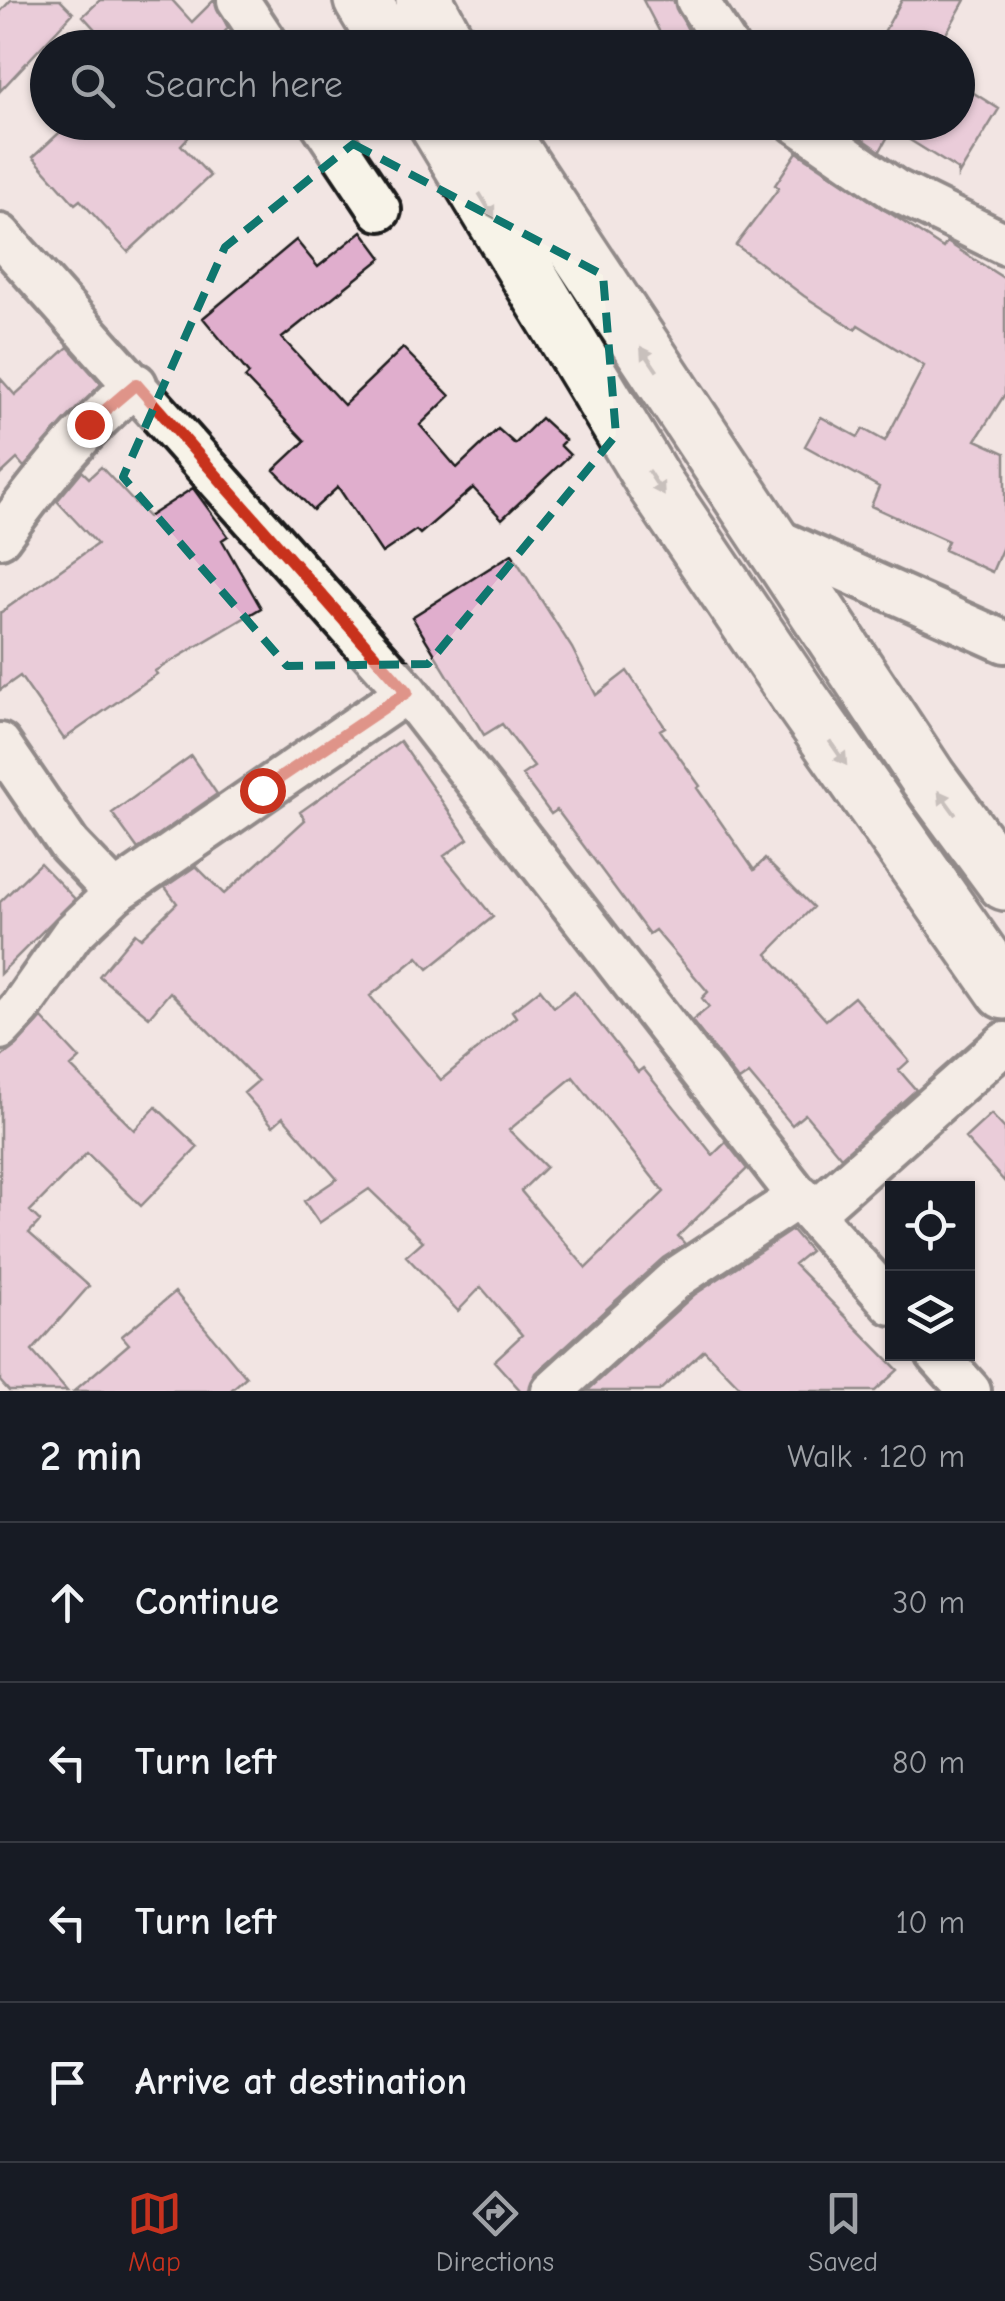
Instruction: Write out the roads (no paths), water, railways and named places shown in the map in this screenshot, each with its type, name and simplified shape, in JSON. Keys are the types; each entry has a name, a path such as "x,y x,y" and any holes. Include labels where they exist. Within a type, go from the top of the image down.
{"main road":[{"path":"362,0 380,30"},
{"path":"424,0 440,30"},
{"path":"447,140 656,484 1005,991"},
{"path":"505,140 928,778 1005,882"}],"street":[{"path":"238,0 258,30"},
{"path":"697,0 716,30"},
{"path":"333,140 380,210"},
{"path":"822,140 895,190 1005,244"},
{"path":"0,235 407,692 806,1205 885,1296"},
{"path":"0,538 89,424 136,384"},
{"path":"768,536 1005,642"},
{"path":"0,1029 20,1008 72,934 115,893 407,692"},
{"path":"0,744 68,845 115,893"},
{"path":"552,1391 679,1276 806,1205 1005,1043"},
{"path":"943,1361 970,1391"}]}
